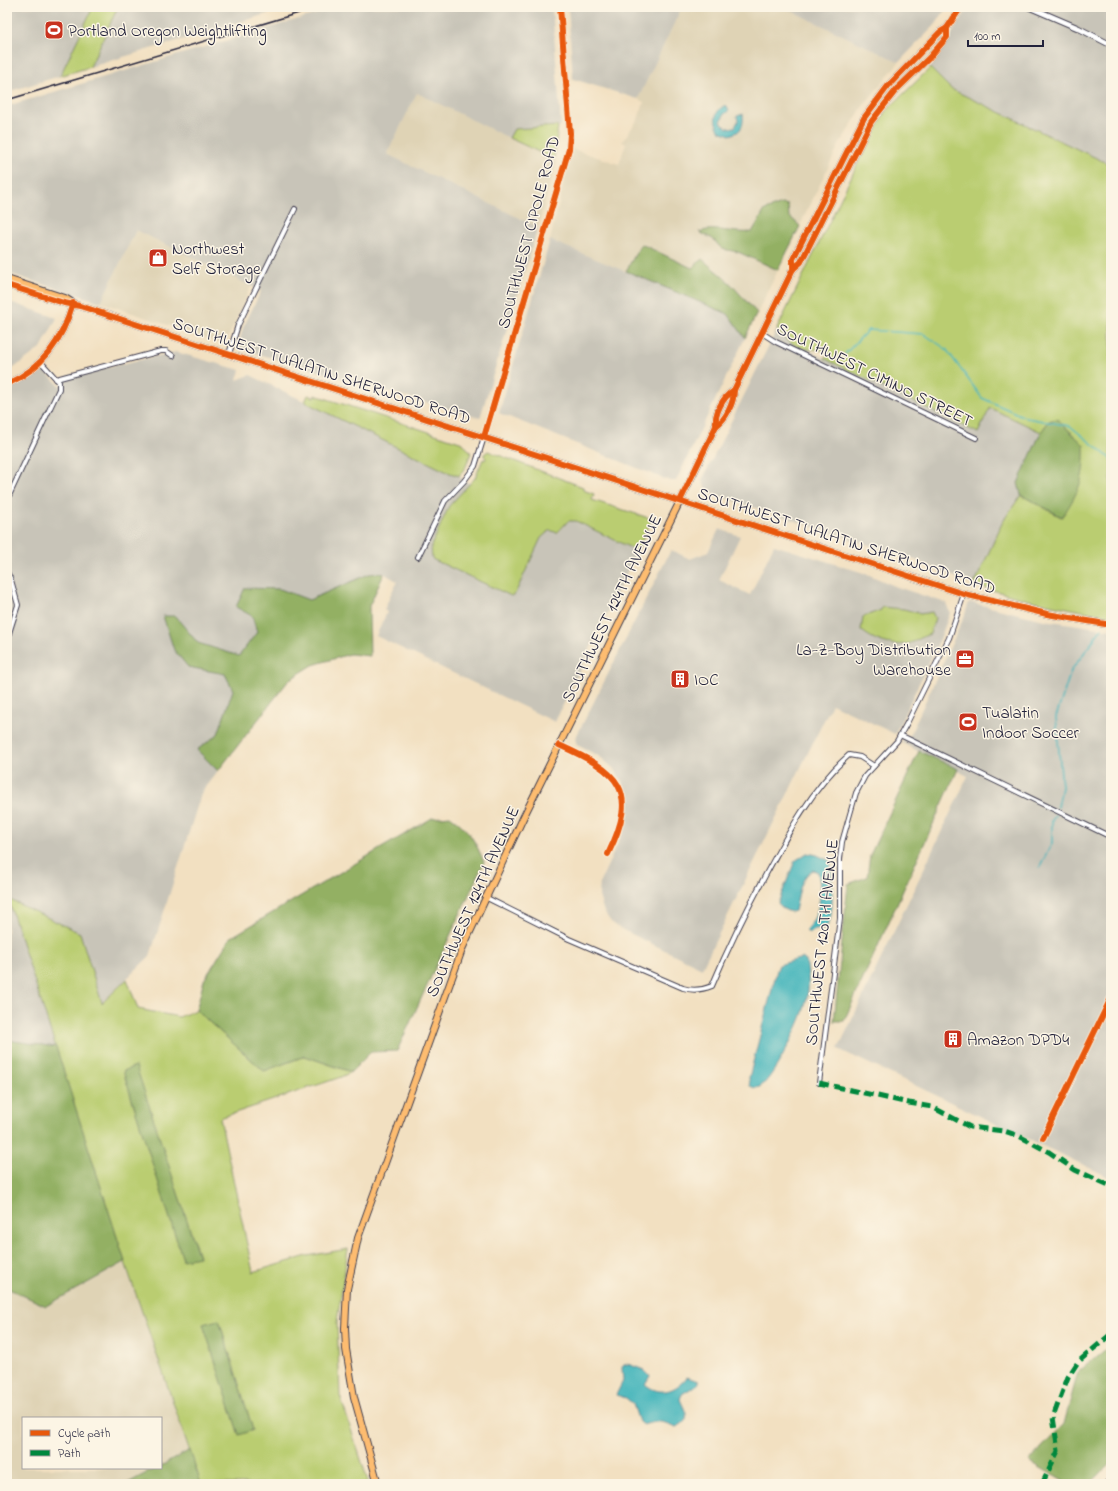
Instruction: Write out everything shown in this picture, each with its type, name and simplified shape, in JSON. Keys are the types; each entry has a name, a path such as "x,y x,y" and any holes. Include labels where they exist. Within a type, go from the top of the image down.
{"main road":[{"name":"SOUTHWEST 124TH AVENUE","path":"378,1484 354,1397 347,1361 345,1328 349,1274 358,1238 463,947 485,897 716,426 722,422 734,398 734,390 793,269 793,259 864,118 896,77 940,32 947,28 961,7"},
{"name":"SOUTHWEST TUALATIN SHERWOOD ROAD","path":"7,279 65,298 73,304"},
{"name":"SOUTHWEST TUALATIN SHERWOOD ROAD","path":"7,285 64,303 73,304 229,354 964,594 1040,613 1111,625"},
{"path":"7,384 21,377 41,362 55,346 62,335 73,304"}],"street":[{"name":"SOUTHWEST CIPOLE ROAD","path":"484,437 569,149 570,133 560,7"},
{"path":"1029,7 1078,28 1111,46"},
{"path":"229,354 238,325 295,209"},
{"name":"SOUTHWEST CIMINO STREET","path":"762,333 776,342 976,438"},
{"path":"56,379 161,351 173,356"},
{"path":"7,500 59,388 59,382 41,362"},
{"path":"418,557 445,501 464,481 475,466 484,437"},
{"path":"7,572 11,580 18,605 9,633 8,665"},
{"name":"SOUTHWEST 120TH AVENUE","path":"819,1083 840,918 840,859 842,842 856,793 865,776 900,735 944,650 956,620 964,594"},
{"path":"900,735 1111,838"},
{"path":"559,745 601,767 613,777 620,790 624,814 608,854"},
{"path":"485,897 576,942 683,988 695,990 707,988 712,986 735,933 777,853 811,798 833,770 849,755 860,757 874,766"},
{"path":"1043,1138 1111,998"}],"shaded area":[{"path":"7,7 93,7 60,76 7,92"},
{"path":"118,7 290,7 90,67"},
{"path":"339,7 552,7 561,126 514,129 509,138 417,93 387,154 538,227 480,418 245,350 239,343 243,328 261,291 136,230 101,302 7,273 7,106"},
{"path":"568,7 704,7 681,9 638,99 573,79"},
{"path":"704,7 783,7 899,62 863,106 839,145 745,338 728,314 550,240 572,149 619,164 626,143 622,142 638,119 644,102 638,99 681,9"},
{"path":"783,7 947,7 936,24 899,62"},
{"path":"969,7 1111,7 1111,165 951,89 930,68"},
{"path":"417,93 557,161 538,227 387,154"},
{"name":"Northwest Self Storage","path":"136,229 251,286 227,340 219,343 101,302"},
{"path":"550,240 728,314 745,338 676,481 670,481 499,413"},
{"path":"7,301 57,318 41,348 7,373"},
{"path":"777,329 782,337 977,433 989,408 1041,432 1018,483 1021,495 1003,521 974,585 915,560 707,492 702,480"},
{"path":"176,352 240,370 237,380 250,375 459,476 470,484 449,506 431,546 432,558 515,594 541,538 550,530 558,533 568,521 575,521 637,551 555,722 376,636 387,612 384,610 397,581 385,574 369,574 309,600 280,589 311,620 262,715 202,791 150,956 56,1047 7,1040 7,389 44,370 60,386 67,376"},
{"path":"719,529 740,536 719,580 750,595 774,545 867,574 897,587 946,603 950,613 940,639 895,734 832,704 702,968 621,929 611,922 604,912 599,896 600,882 625,828 628,812 628,797 622,780 613,768 599,756 577,745 575,739 671,550 690,559 708,552"},
{"path":"969,602 1044,620 1111,630 1111,1178 838,1049 968,776 900,742 909,737 964,617"},
{"path":"125,1262 201,1484 7,1484 7,1288 46,1305"}],"green space":[{"path":"93,7 118,7 90,67 60,76"},
{"path":"930,68 951,89 1111,165 1111,617 1028,600 974,585 1003,521 1021,495 1061,517 1084,445 1057,419 1049,421 1041,432 990,408 978,433 825,359 828,352 793,345 785,339 777,329 881,116"},
{"path":"558,126 554,159 509,138 514,129"},
{"path":"782,204 788,205 789,216 800,226 778,270 738,252 722,249 713,239 699,232 705,230 718,230 752,232 765,210"},
{"path":"641,244 692,268 702,259 730,283 757,313 745,338 728,314 626,271"},
{"path":"308,395 314,397 315,395 463,443 471,453 466,466 459,476 447,472 305,402"},
{"path":"1057,419 1084,445 1084,466 1080,483 1073,499 1062,517 1021,495 1018,483 1041,432 1049,421"},
{"path":"488,451 583,487 583,490 594,494 592,500 652,519 637,551 576,521 568,521 557,533 550,530 541,538 515,594 511,596 432,559 431,546 449,506 475,478 483,459 485,460 486,458 484,454"},
{"path":"369,574 384,574 369,606 370,656 350,654 313,665 289,680 218,771 197,750 218,734 233,690 225,674 188,667 174,650 163,616 175,616 198,643 239,656 257,632 252,616 236,607 245,588 280,589 309,600"},
{"path":"882,607 916,611 920,614 932,612 935,618 930,634 913,642 897,645 871,637 861,630 863,617 881,610"},
{"path":"919,751 958,769 844,1021 834,1021 848,884 867,877 870,855"},
{"path":"450,816 457,821 471,836 484,862 397,1051 371,1052 351,1072 305,1056 264,1071 196,1010 204,980 230,938 432,818"},
{"path":"8,899 80,933 102,1003 127,979 138,1009 179,1017 196,1010 264,1071 305,1056 351,1072 341,1077 220,1118 253,1272 307,1256 348,1249 337,1322 340,1396 369,1484 201,1484 125,1262","holes":["135,1066 199,1256 198,1257 183,1259 124,1072","219,1320 253,1430 239,1435 204,1324"]},
{"path":"7,1040 56,1047 125,1262 46,1306 7,1288"},
{"path":"136,1066 199,1257 183,1260 123,1071"},
{"path":"219,1320 253,1430 239,1435 203,1324"},
{"path":"1111,1345 1111,1463 1090,1484 1068,1484 1029,1461 1064,1424 1078,1372"},
{"path":"190,1450 201,1484 126,1484 154,1469 162,1469 162,1465"}],"water":[{"path":"726,105 729,111 724,114 721,122 727,128 735,127 738,121 737,116 743,114 743,122 740,130 730,135 720,131 716,124 717,113"},
{"path":"807,853 817,855 830,861 832,874 832,905 830,921 826,927 809,932 807,932 806,929 815,917 819,902 820,887 818,872 813,870 802,882 795,911 790,912 778,903 795,861"},
{"path":"802,958 806,961 808,972 808,991 801,1018 783,1056 770,1076 759,1087 756,1088 750,1086 749,1078 779,965"},
{"path":"628,1364 644,1370 650,1376 645,1384 656,1390 668,1391 673,1389 687,1377 698,1381 698,1384 682,1394 680,1399 686,1415 684,1422 676,1427 660,1422 653,1422 643,1425 639,1422 633,1404 626,1398 616,1395 623,1381 622,1367"}],"waterway":[{"path":"845,354 868,330 924,334 946,349 982,398 1027,418 1070,426 1111,459"},
{"path":"1108,620 1111,616"},
{"path":"1058,807 1062,787 1056,717 1071,671 1102,628"},
{"path":"1040,867 1052,843 1052,821 1055,815"}],"railway":[{"path":"7,100 319,7"},
{"path":"1102,1484 1111,1476"}],"marked path":[{"path":"819,1083 932,1107 970,1127 1004,1131 1019,1136 1049,1152 1075,1170 1111,1186"},
{"path":"1042,1484 1058,1451 1053,1417 1068,1377 1078,1362 1111,1334"}],"cycle path":[{"path":"484,437 569,149 570,133 560,7"},
{"path":"793,269 793,259 864,118 888,86 940,32 947,28 961,7"},
{"path":"716,426 720,423 729,410 733,400 734,390 793,269 801,262 871,122 896,90 929,58 947,37 947,28"},
{"path":"7,285 64,303 80,306 964,594 1047,614 1111,625"},
{"path":"7,384 31,370 49,352 63,329 73,303"},
{"path":"680,501 716,426 716,416 720,406 726,397 734,390"},
{"path":"559,745 596,764 609,774 618,785 622,798 622,813 618,832 608,854"},
{"path":"1043,1138 1111,998"}],"place":[{"name":"Portland Oregon Weightlifting","path":"54,30"},
{"name":"Northwest Self Storage","path":"158,258"},
{"name":"La-Z-Boy Distribution Warehouse","path":"965,659"},
{"name":"IOC","path":"680,679"},
{"name":"Tualatin Indoor Soccer","path":"968,722"},
{"name":"Amazon DPD4","path":"953,1039"}]}
